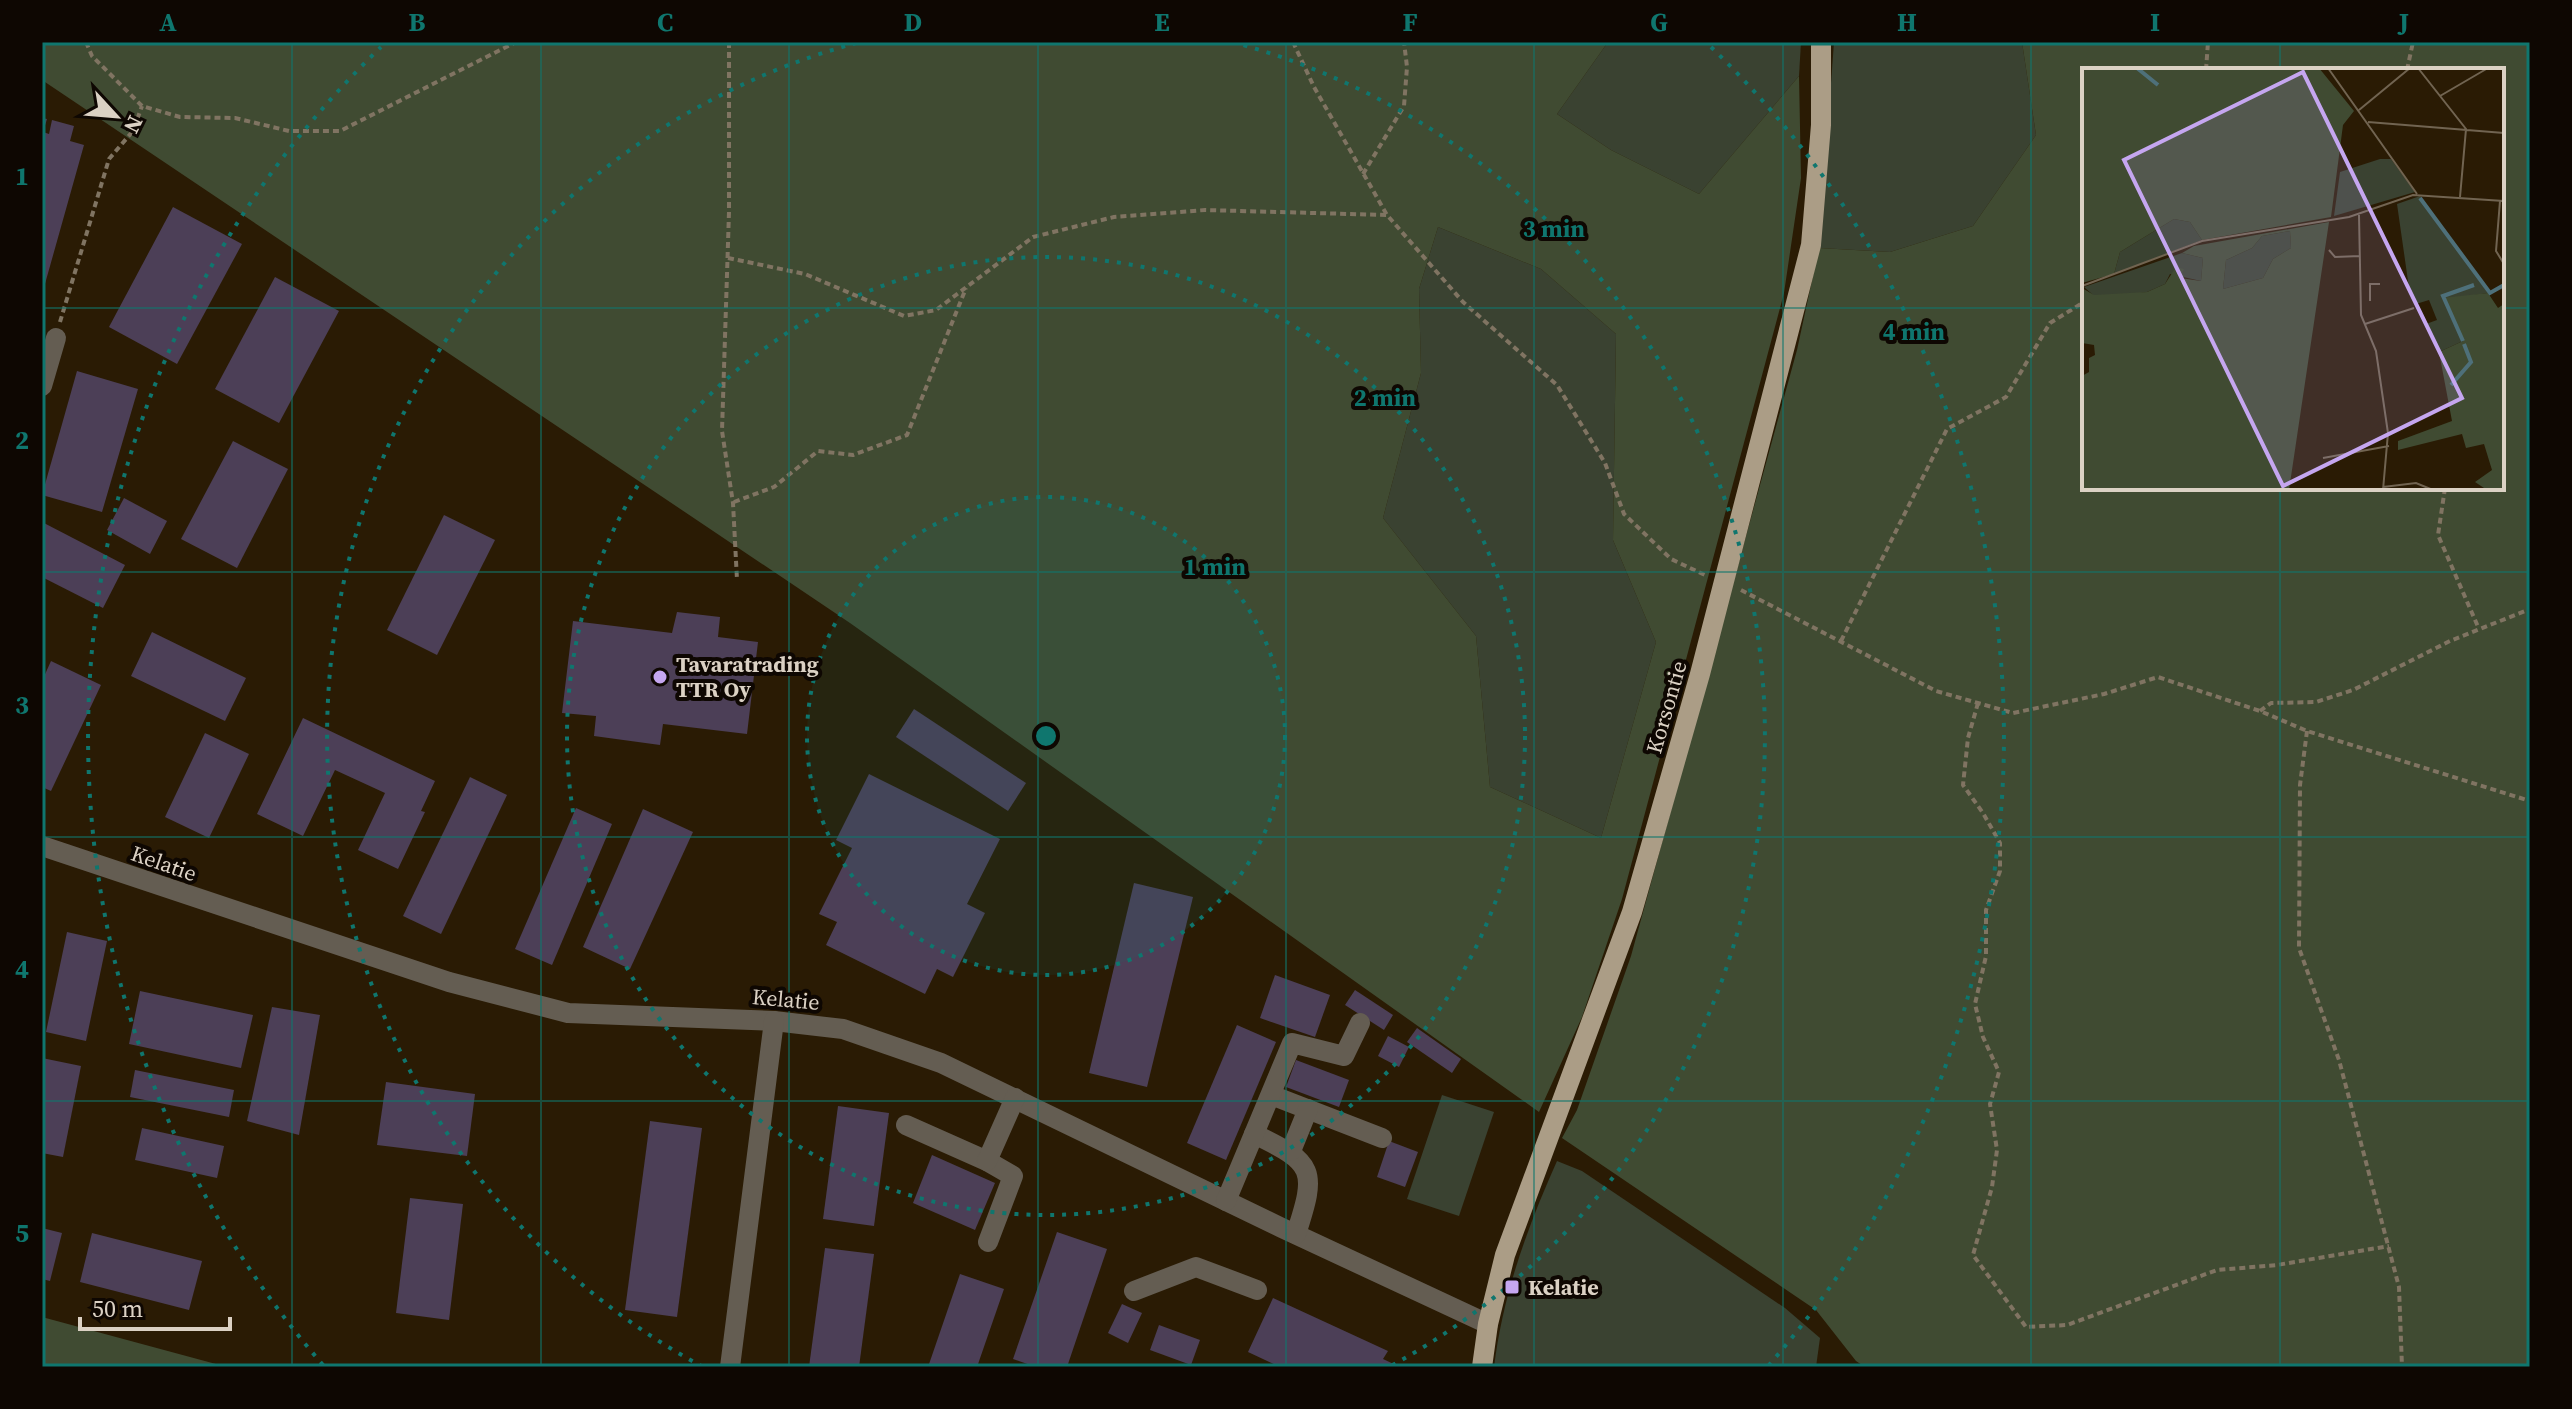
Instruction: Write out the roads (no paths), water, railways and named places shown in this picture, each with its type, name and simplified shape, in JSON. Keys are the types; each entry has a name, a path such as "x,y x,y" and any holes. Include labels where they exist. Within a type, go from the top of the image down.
{"main road":[{"name":"Korsontie","path":"1482,1367 1488,1324 1510,1241 1632,912 1723,584 1811,245 1821,125 1821,42"}],"street":[{"path":"42,386 56,338"},
{"name":"Kelatie","path":"42,846 449,982 568,1013 774,1021 843,1029 929,1058 1488,1324"},
{"path":"730,1367 774,1021"},
{"path":"1226,1201 1292,1043 1344,1056 1360,1023"},
{"path":"1271,1095 1382,1138"},
{"path":"987,1161 1015,1098"},
{"path":"1291,1151 1308,1109"},
{"path":"906,1125 1013,1176 988,1242"},
{"path":"1254,1134 1291,1151 1304,1164 1308,1182 1306,1202 1296,1234"},
{"path":"1134,1291 1196,1267 1257,1290"}],"place":[{"name":"Tavaratrading TTR Oy","path":"660,677"},
{"name":"Kelatie","path":"1512,1287"}]}
